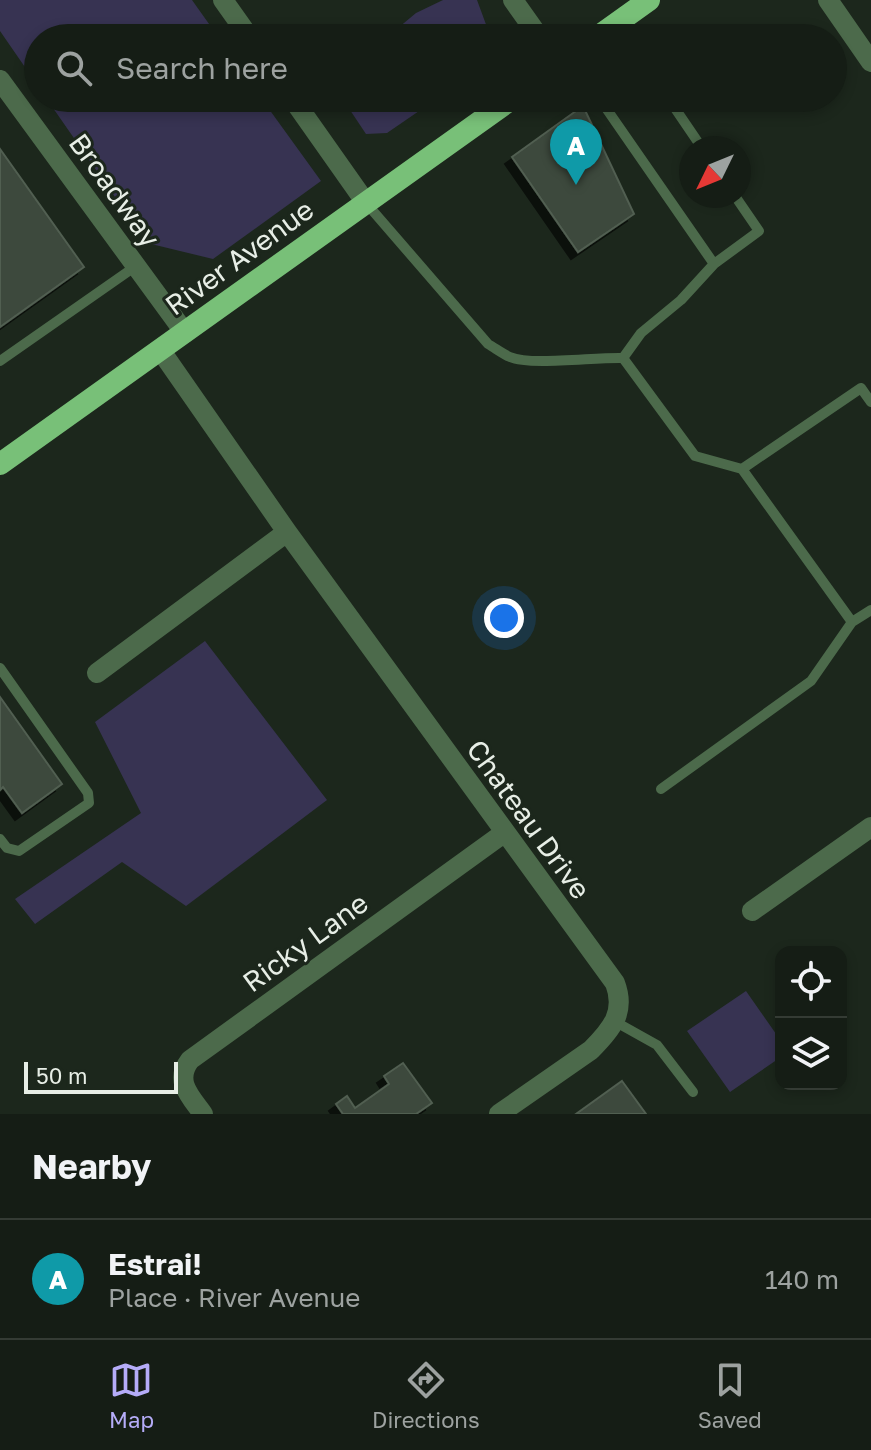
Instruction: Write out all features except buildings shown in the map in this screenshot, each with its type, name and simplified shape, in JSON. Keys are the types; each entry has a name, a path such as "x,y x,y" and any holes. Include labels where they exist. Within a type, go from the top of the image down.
{"highway":[{"path":"622,24 649,0"},
{"name":"River Avenue","path":"0,464 493,112"}],"street":[{"path":"223,0 240,24"},
{"path":"513,0 530,24"},
{"path":"828,0 845,24"},
{"path":"847,27 871,62"},
{"name":"Broadway","path":"0,80 185,333"},
{"path":"302,112 366,203"},
{"name":"Chateau Drive","path":"161,351 287,532 615,983 621,998 614,1021"},
{"path":"97,673 287,532"},
{"path":"752,911 871,827"},
{"name":"Ricky Lane","path":"203,1114 183,1083 183,1073 190,1060 504,833"},
{"path":"499,1114 591,1050 614,1021"}],"lane":[{"path":"609,112 714,264"},
{"path":"678,112 694,136"},
{"path":"366,203 488,344 511,358 531,361 623,358"},
{"path":"623,358 641,333 681,300 714,264 759,231 743,208"},
{"path":"0,361 136,266"},
{"path":"623,358 695,456 742,469 852,622"},
{"path":"742,469 861,388 871,402"},
{"path":"661,789 811,681 852,622 871,610"},
{"path":"0,668 88,793 89,803 19,851 7,848 0,839"},
{"path":"614,1021 657,1045 693,1092"}],"shaded area":[{"path":"0,0 192,0 209,24 24,24 24,66 0,31"},
{"path":"443,0 477,0 486,24 403,24 416,13"},
{"path":"56,112 271,112 321,181 213,259 147,243"},
{"path":"351,112 418,112 387,133 366,134"},
{"path":"205,641 327,800 186,906 122,862 35,924 15,899 141,813 95,722"},
{"path":"746,991 775,1032 775,1061 730,1092 687,1031"}],"place":[{"name":"Estrai!","path":"576,185"}]}
